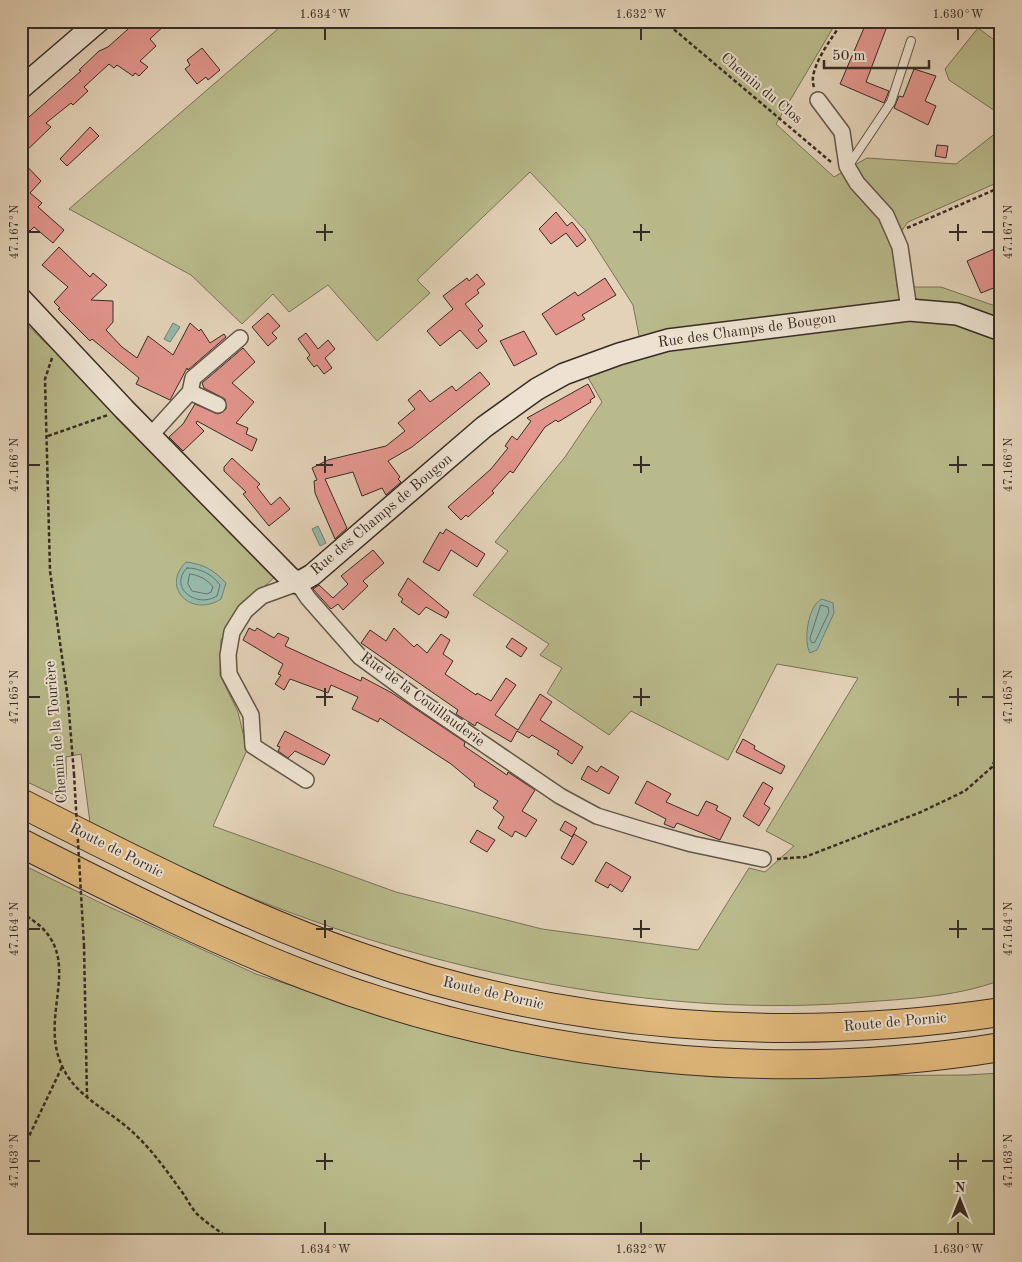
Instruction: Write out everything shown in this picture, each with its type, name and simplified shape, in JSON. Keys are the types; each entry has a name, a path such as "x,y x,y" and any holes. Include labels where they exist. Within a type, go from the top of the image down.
{"highway":[{"name":"Route de Pornic","path":"21,803 152,869 255,916 358,956 436,981 541,1005 649,1021 702,1026 825,1028 925,1022 1001,1012"},
{"path":"21,843 191,927 280,965 394,1005 498,1032 630,1054 752,1062 870,1061 1001,1047"},
{"path":"825,1028 848,1015 936,1008 971,1001 1001,992"},
{"path":"973,1051 1001,1061"}],"street":[{"path":"21,88 99,21"},
{"path":"818,100 842,132 848,166 857,183 886,215 900,247 909,310"},
{"name":"Rue de la Couillauderie","path":"21,299 124,409 290,578 298,583 308,598 360,657 416,698 560,796 597,816 692,844 763,860"},
{"name":"Rue des Champs de Bougon","path":"298,583 312,575 484,427 537,389 564,374 619,354 668,340 909,310 957,314 1001,330"},
{"path":"151,435 190,392 193,378 240,338"},
{"path":"190,392 218,405"},
{"path":"298,583 262,596 245,611 232,632 228,655 229,674 251,715 252,746 306,780"}],"lane":[{"path":"848,166 892,102 912,41"}],"path":[{"name":"Chemin du Clos","path":"664,21 829,162 848,166"},
{"path":"818,100 812,81 814,68 843,21"},
{"path":"894,234 1001,187"},
{"name":"Chemin de la Tourière","path":"66,345 54,355 48,364 45,379 48,436 50,572 68,700 74,774 84,945 87,1098"},
{"path":"48,436 124,409"},
{"path":"763,860 805,857 921,812 965,791 992,767 1001,744"},
{"path":"21,913 35,920 50,935 58,953 60,974 55,1031 62,1067 87,1098 123,1124 155,1153 196,1212 232,1241"},
{"path":"21,1153 62,1067"}],"green space":[{"path":"287,21 837,21 776,124 834,177 867,158 956,164 1001,129 1001,181 908,222 893,243 897,287 941,287 1001,308 1001,980 965,991 927,997 851,1003 771,1006 691,1002 609,994 528,980 448,962 369,939 292,913 218,884 90,823 81,754 66,757 67,801 21,779 21,319 112,407 276,576 237,611 221,640 220,675 238,712 247,750 213,826 396,892 542,929 698,950 749,868 765,872 794,846 766,831 858,678 777,664 728,760 631,711 609,735 547,693 562,668 540,655 549,644 473,595 508,551 495,542 565,457 602,402 586,374 642,351 633,305 585,230 530,172 417,280 430,293 377,341 328,285 289,312 273,294 242,324 191,275 69,209"},
{"path":"978,28 1001,45 1001,115 949,80 945,69"},
{"path":"21,864 256,974 418,1027 550,1057 715,1077 966,1075 1001,1073 1001,1241 21,1241"}],"water":[{"path":"173,323 180,327 170,342 164,339"},
{"path":"318,526 326,543 320,546 312,529"},
{"path":"186,562 208,568 226,583 221,599 210,604 200,605 190,602 183,597 178,590 176,581 179,572"},
{"path":"822,599 833,603 834,613 817,650 810,653 807,640 808,624 813,608"}],"building":[{"path":"137,21 169,21 150,39 156,46 140,61 148,67 139,76 135,73 133,76 117,65 114,68 109,64 84,87 88,91 73,105 71,103 46,123 51,127 21,156 21,124 81,71 79,70 99,51 108,47"},
{"path":"867,21 889,21 866,82 889,91 884,103 840,84"},
{"path":"202,48 220,70 208,80 206,77 197,84 185,69 190,65 187,60"},
{"path":"914,69 936,76 925,101 936,106 928,125 894,108 899,96 903,97"},
{"path":"90,127 99,136 67,166 60,159"},
{"path":"937,145 948,146 946,158 935,156"},
{"path":"21,160 41,181 30,193 42,203 38,207 64,230 53,243 34,227 30,231 21,223"},
{"path":"556,212 567,226 572,222 586,240 577,247 566,233 551,244 539,229"},
{"path":"1001,246 1001,285 981,293 967,261"},
{"path":"59,247 90,277 93,273 107,285 91,300 113,301 113,322 106,330 122,347 137,358 148,336 173,355 190,323 199,331 201,329 210,343 224,334 226,337 188,370 187,368 170,400 136,384 139,378 92,339 90,341 58,309 60,308 54,302 68,287 42,265"},
{"path":"477,274 485,284 477,290 479,293 465,304 483,326 478,330 487,341 477,349 460,330 440,346 427,331 453,309 443,296 467,278 469,281"},
{"path":"605,278 616,295 582,315 585,319 556,335 542,314 575,292 578,296"},
{"path":"268,313 280,326 272,333 277,338 268,346 252,327"},
{"path":"524,331 537,354 514,366 500,341"},
{"path":"306,333 318,349 328,340 335,349 325,358 332,368 324,374 317,365 314,367 307,358 310,355 298,339"},
{"path":"243,348 255,362 232,383 254,402 236,423 248,428 246,434 257,439 252,451 197,421 196,423 204,431 183,451 169,437 183,424 195,404 218,414 226,409 225,399 204,388 202,383"},
{"path":"480,372 490,384 412,447 388,461 400,477 398,479 401,482 386,495 382,488 362,496 353,472 325,479 347,528 335,539 315,493 314,481 317,480 312,468 328,460 386,446 405,431 398,423 415,409 408,400 420,390 430,402 452,386 456,391"},
{"path":"588,384 595,397 590,400 591,402 558,422 556,420 545,427 513,473 510,471 492,491 494,493 468,517 466,515 461,520 448,507 491,469 508,448 505,446 512,436 517,440 531,421 527,418"},
{"path":"232,458 260,484 257,487 271,505 280,497 290,509 269,526 243,494 246,492 224,471 224,467"},
{"path":"446,529 485,554 477,567 451,550 439,571 423,562 440,532 443,534"},
{"path":"373,550 384,563 363,581 368,586 343,610 338,604 331,609 313,589 319,585 333,598 348,584 341,576"},
{"path":"408,578 449,612 446,618 426,607 419,615 401,602 403,599 398,595"},
{"path":"249,628 255,631 257,628 274,638 278,633 289,638 285,646 361,681 362,677 392,693 465,742 464,746 507,775 508,772 535,790 522,811 537,820 526,837 515,831 512,837 498,828 504,817 493,808 498,801 474,786 475,784 451,764 380,718 378,722 352,709 358,697 331,685 328,693 290,679 284,690 275,684 281,675 278,674 283,664 243,640"},
{"path":"394,628 414,647 417,644 427,653 441,634 450,640 443,654 453,661 445,674 476,695 477,693 491,701 506,678 516,685 495,715 518,730 540,694 552,702 540,720 583,747 572,764 557,754 559,751 532,735 529,738 517,731 511,742 477,722 475,726 456,714 458,710 361,643 370,630 386,641"},
{"path":"512,638 527,648 521,657 506,647"},
{"path":"285,731 330,755 324,765 295,751 288,758 278,751 280,747 277,746"},
{"path":"743,739 755,746 754,749 785,766 781,774 736,752"},
{"path":"588,766 597,772 601,766 619,777 609,794 581,779"},
{"path":"647,781 671,794 666,802 698,816 706,801 718,806 716,810 731,818 720,840 677,823 674,828 664,824 666,819 635,803"},
{"path":"763,782 773,788 764,804 770,808 759,826 743,816"},
{"path":"565,821 577,828 572,837 560,830"},
{"path":"477,830 495,840 487,852 470,842"},
{"path":"574,834 587,842 573,865 561,858"},
{"path":"606,862 631,877 622,892 610,884 608,888 595,881"}]}
